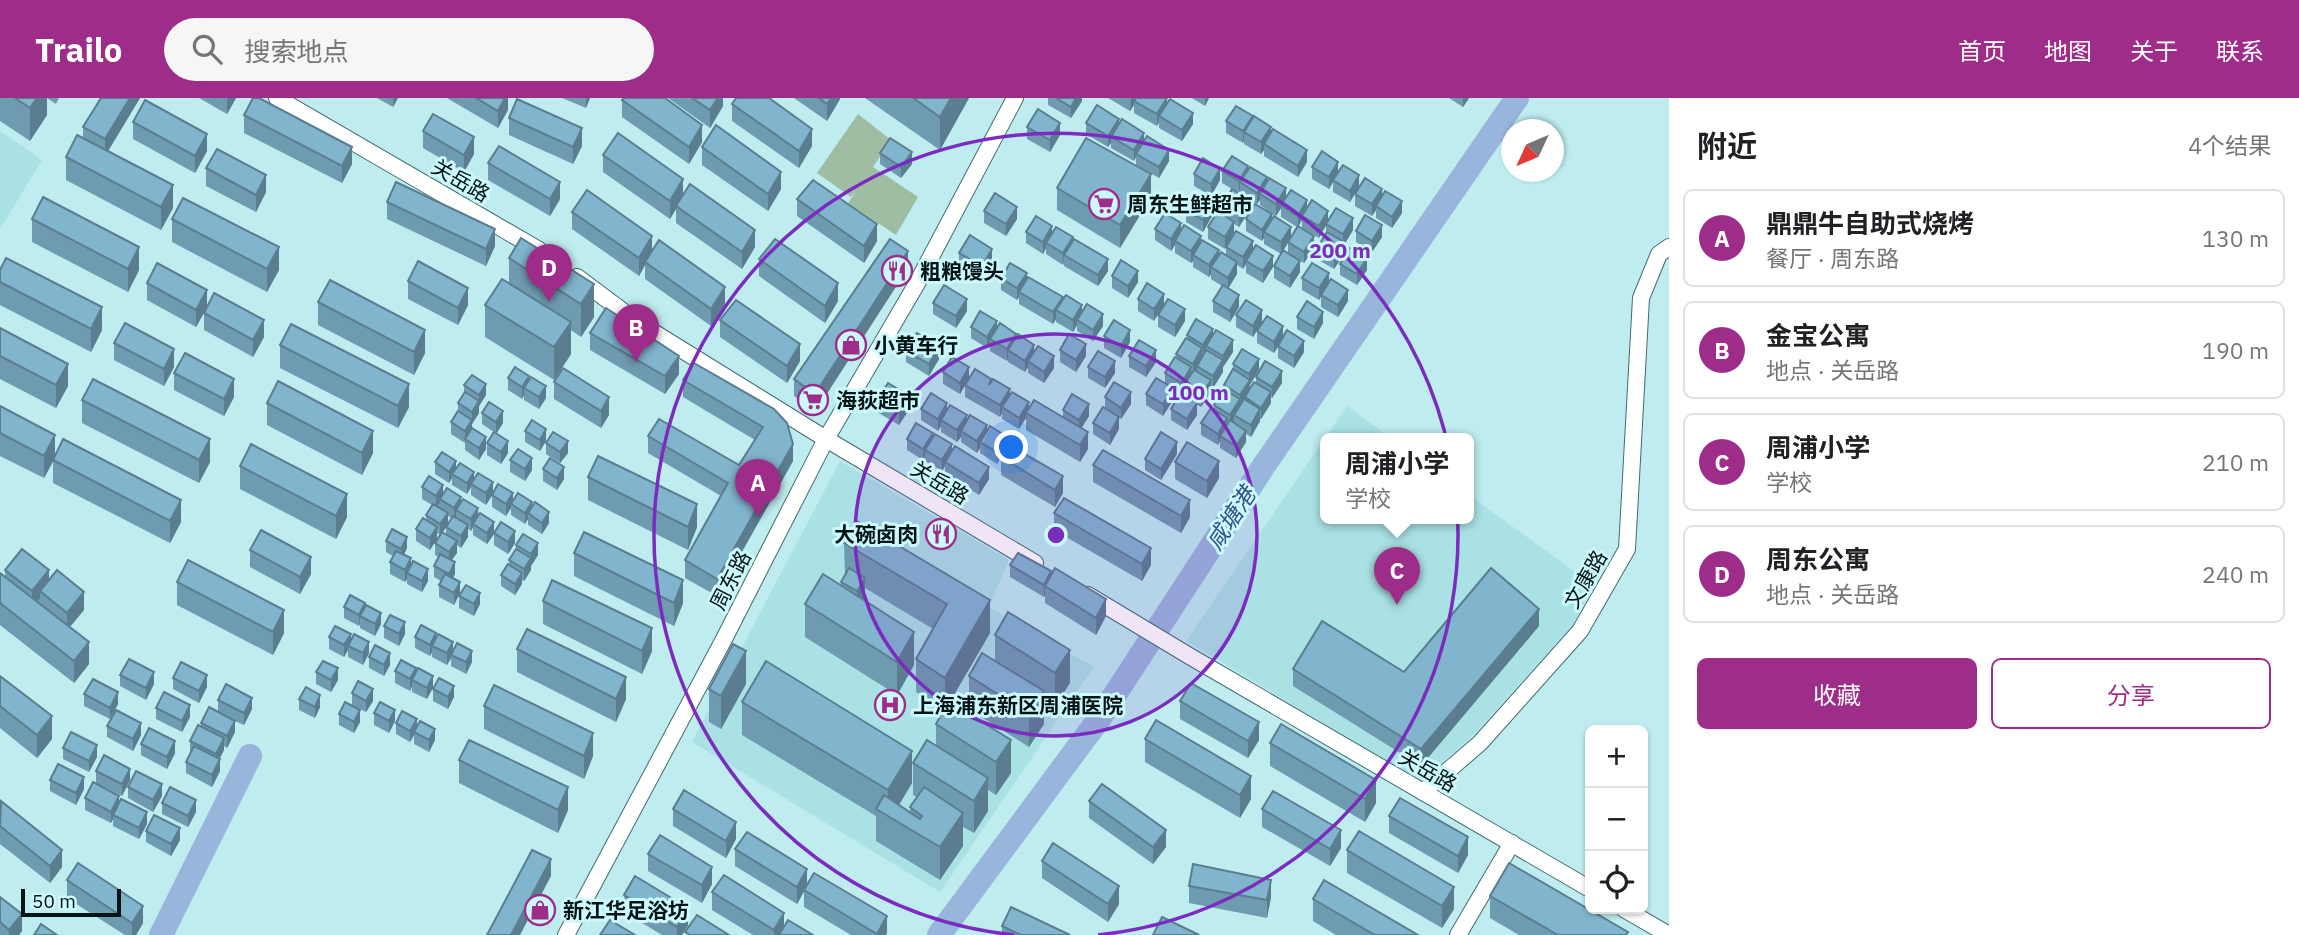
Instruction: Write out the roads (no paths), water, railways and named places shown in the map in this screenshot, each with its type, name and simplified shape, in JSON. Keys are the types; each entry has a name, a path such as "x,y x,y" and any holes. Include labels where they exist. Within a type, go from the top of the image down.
{"street":[{"name":"关岳路","path":"278,98 561,265 637,322 1051,573"},
{"name":"周东路","path":"566,935 827,439 916,285 1016,98"},
{"name":"文康路","path":"1423,792 1480,743 1580,631 1627,549 1641,298 1659,254 1669,247"},
{"name":"关岳路","path":"1074,587 1585,886"},
{"path":"1458,935 1512,843"},
{"path":"1633,914 1669,935"}],"waterway":[{"name":"咸塘港","path":"939,935 1099,719 1263,467 1517,98"},
{"path":"161,935 250,756"}],"place":[{"name":"周东生鲜超市","path":"1104,204"},
{"name":"粗粮馒头","path":"897,271"},
{"name":"周东公寓","path":"549,302"},
{"name":"小黄车行","path":"851,345"},
{"name":"金宝公寓","path":"636,362"},
{"name":"海荻超市","path":"813,400"},
{"name":"鼎鼎牛自助式烧烤","path":"758,517"},
{"name":"大碗卤肉","path":"941,534"},
{"name":"周浦小学","path":"1397,605"},
{"name":"上海浦东新区周浦医院","path":"890,705"},
{"name":"新江华足浴坊","path":"540,910"}]}
